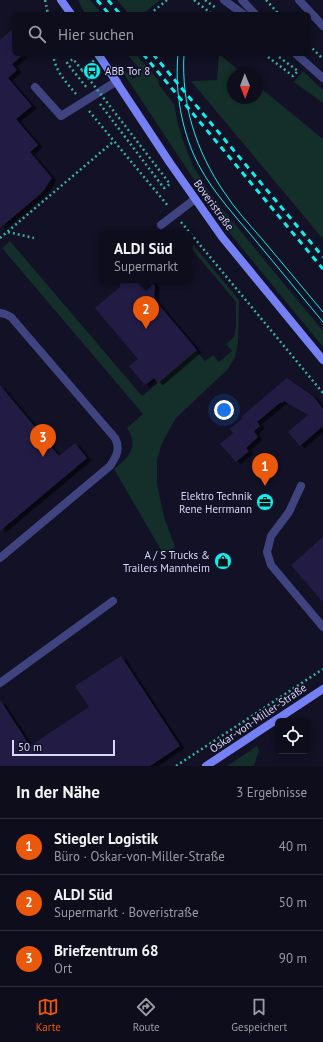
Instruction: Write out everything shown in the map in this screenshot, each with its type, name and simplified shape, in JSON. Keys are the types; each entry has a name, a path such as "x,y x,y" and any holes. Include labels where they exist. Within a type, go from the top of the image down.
{"main road":[{"path":"61,0 70,12"},
{"name":"Boveristraße","path":"99,56 222,237 323,360"},
{"name":"Oskar-von-Miller-Straße","path":"206,766 323,688"}],"street":[{"path":"224,0 241,12"},
{"path":"242,0 253,12"},
{"path":"299,0 310,12"},
{"path":"311,13 323,26"},
{"path":"298,56 323,78"},
{"path":"36,87 61,116 117,81"},
{"path":"161,225 195,198"},
{"path":"0,313 12,317 115,438 118,445 117,455 110,466 0,558"},
{"path":"301,486 289,512 271,536 267,552 271,566 323,627"},
{"path":"0,683 113,601"}],"path":[{"path":"46,0 48,12"},
{"path":"152,12 167,0"},
{"path":"194,0 209,12"},
{"path":"266,0 277,12"},
{"path":"311,47 323,59"},
{"path":"54,56 59,73 188,231"},
{"path":"82,70 100,56"},
{"path":"267,56 293,76 298,71 278,56"},
{"path":"84,84 68,63 73,59 170,184 164,188 100,104"},
{"path":"0,238 114,142"},
{"path":"8,232 34,238"},
{"path":"193,237 323,394"},
{"path":"176,766 323,669"}],"green space":[{"path":"78,0 90,0 100,12 84,12"},
{"path":"117,0 160,0 145,12 127,12"},
{"path":"129,56 138,56 158,80 159,85 174,104 183,141 193,166 210,194 323,331 323,347 228,231 124,74 126,72 133,79 142,72"},
{"path":"219,56 221,56 236,68 227,68 227,104 263,104 263,90 323,139 323,239 191,81 217,80"},
{"path":"303,71 323,90 323,103 294,82"},
{"path":"10,241 142,396 196,351 205,361 213,355 219,362 232,351 226,344 234,337 236,326 236,302 193,251 193,245 239,300 238,342 235,357 228,369 176,418 163,441 157,459 157,484 164,517 175,547 164,555 114,469 124,461 131,452 131,435 127,428 143,414 2,248"},
{"path":"257,746 259,750 254,766 227,766"}],"building":[{"path":"12,30 12,56 22,56 12,64 17,70 8,78 32,106 16,119 38,145 30,152 52,178 39,195 0,228 0,40"},
{"path":"120,283 153,283 155,285 154,299 197,350 158,383 154,378 145,385 129,366 138,359 95,308 120,287"},
{"path":"287,378 313,396 323,409 323,426 300,446 288,432 308,415 284,401 282,403 281,402 257,422 260,426 254,431 258,437 246,448 249,451 236,462 220,444 233,433 230,429 243,418 241,417"},
{"path":"0,385 59,456 75,443 87,458 0,531"},
{"path":"323,537 323,602 291,565"},
{"path":"121,656 180,746 150,766 0,766 0,700 30,746 89,707 75,686"}],"tram line":[{"path":"178,56 177,79 182,117 188,141 198,164 227,206 323,322"},
{"path":"184,56 185,91 192,126 198,144 214,176 237,210 323,312"}],"railway":[{"path":"97,0 107,12"},
{"path":"108,0 118,12"},
{"path":"145,56 323,269"},
{"path":"155,56 323,257"}],"place":[{"name":"ABB Tor 8","path":"92,71"},
{"name":"ALDI Süd","path":"146,329"},
{"name":"Briefzentrum 68","path":"43,457"},
{"name":"Stiegler Logistik","path":"265,486"},
{"name":"Elektro Technik Rene Herrmann","path":"265,502"},
{"name":"A / S Trucks & Trailers Mannheim","path":"223,561"}]}
